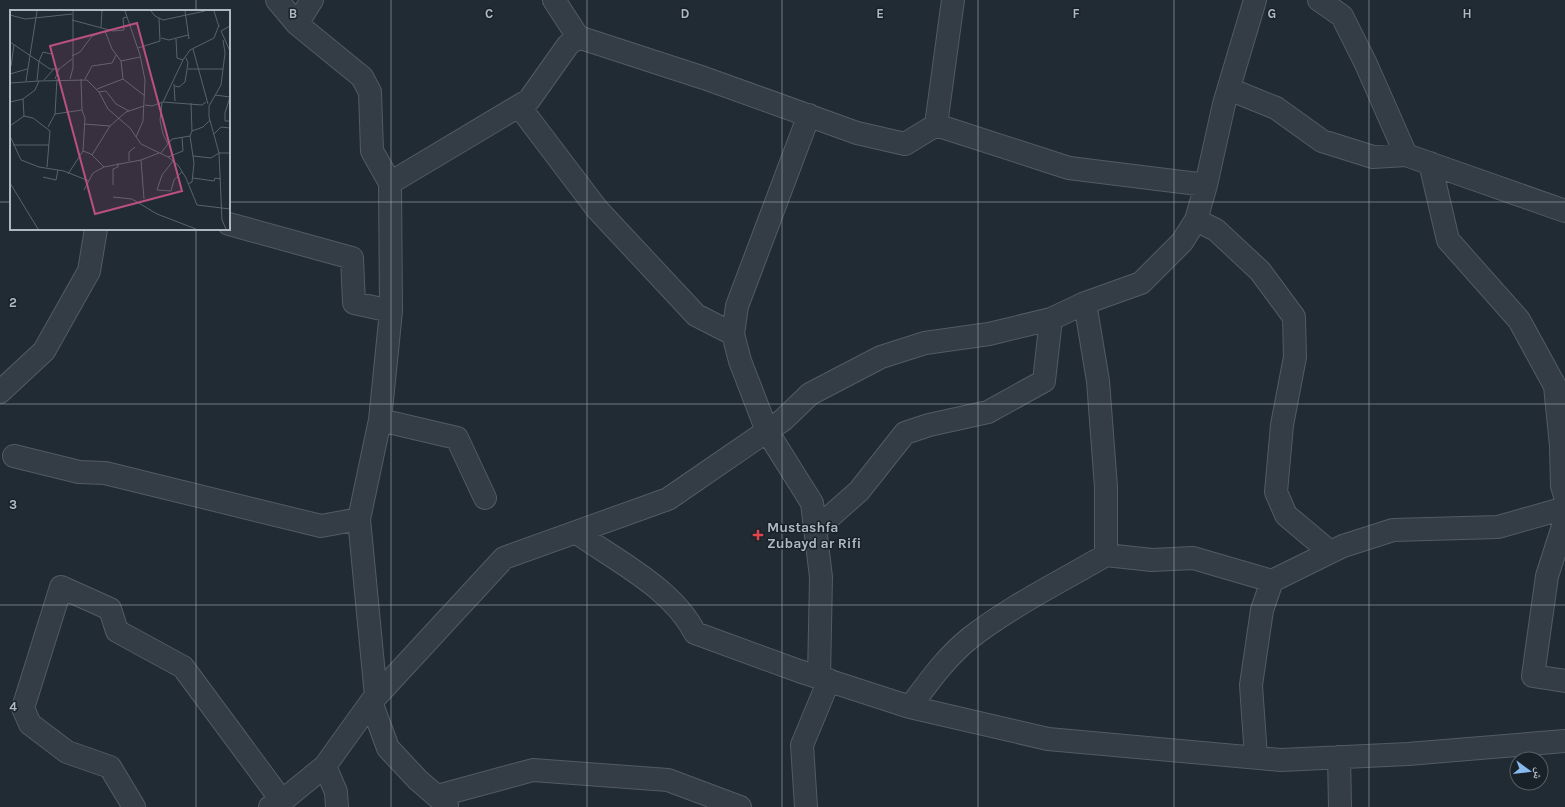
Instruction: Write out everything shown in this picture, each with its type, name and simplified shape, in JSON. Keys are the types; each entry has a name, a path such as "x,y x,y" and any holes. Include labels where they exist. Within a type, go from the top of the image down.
{"street":[{"path":"277,0 297,24 362,77 370,92 372,151 390,182 391,312 380,420 359,519 373,699 388,748 418,780 443,801 533,770 668,780 740,807"},
{"path":"297,24 312,0"},
{"path":"554,0 578,37 704,78 857,132 906,144 936,126 1068,168 1206,185"},
{"path":"936,126 953,0"},
{"path":"134,807 110,767 67,752 30,724 23,708 60,587 110,609 117,630 183,667 276,804 325,766 373,699 504,558 668,499 783,420 810,394 881,357 925,343 989,334 1051,319 1085,303 1141,283 1182,242 1196,220 1229,89 1255,0"},
{"path":"1318,0 1345,8 1366,64 1406,155"},
{"path":"390,182 529,100 568,45 578,37"},
{"path":"1229,89 1276,108 1322,141 1373,157 1406,155 1565,211"},
{"path":"519,106 597,209 696,315 734,334"},
{"path":"806,807 802,745 824,679 821,577 812,503 767,431 740,361 734,334 737,306 809,115"},
{"path":"1430,164 1448,240 1519,320 1555,386 1562,486 1565,496"},
{"path":"1196,220 1216,230 1260,271 1294,317 1295,357 1282,426 1276,492 1286,515 1330,552"},
{"path":"230,224 352,258 354,303 391,312"},
{"path":"0,392 44,350 89,271 96,230"},
{"path":"1085,303 1098,381 1106,487 1106,555"},
{"path":"815,530 859,491 905,433 988,412 1044,381 1051,319"},
{"path":"380,420 457,438 485,498"},
{"path":"14,456 79,472 105,473 321,526 359,519"},
{"path":"910,708 934,674 970,639 1017,607 1106,555 1152,560 1193,558 1272,581 1342,546 1393,530 1498,527 1565,508"},
{"path":"1565,520 1547,576 1533,676 1565,681"},
{"path":"576,533 665,594 687,618 695,633 910,708 1048,739 1281,760 1408,754 1565,741"},
{"path":"1256,757 1251,685 1262,610 1272,581"},
{"path":"1339,757 1340,807"},
{"path":"325,766 336,792 337,807"}],"place":[{"name":"Mustashfa Zubayd ar Rifi","path":"758,535"}]}
